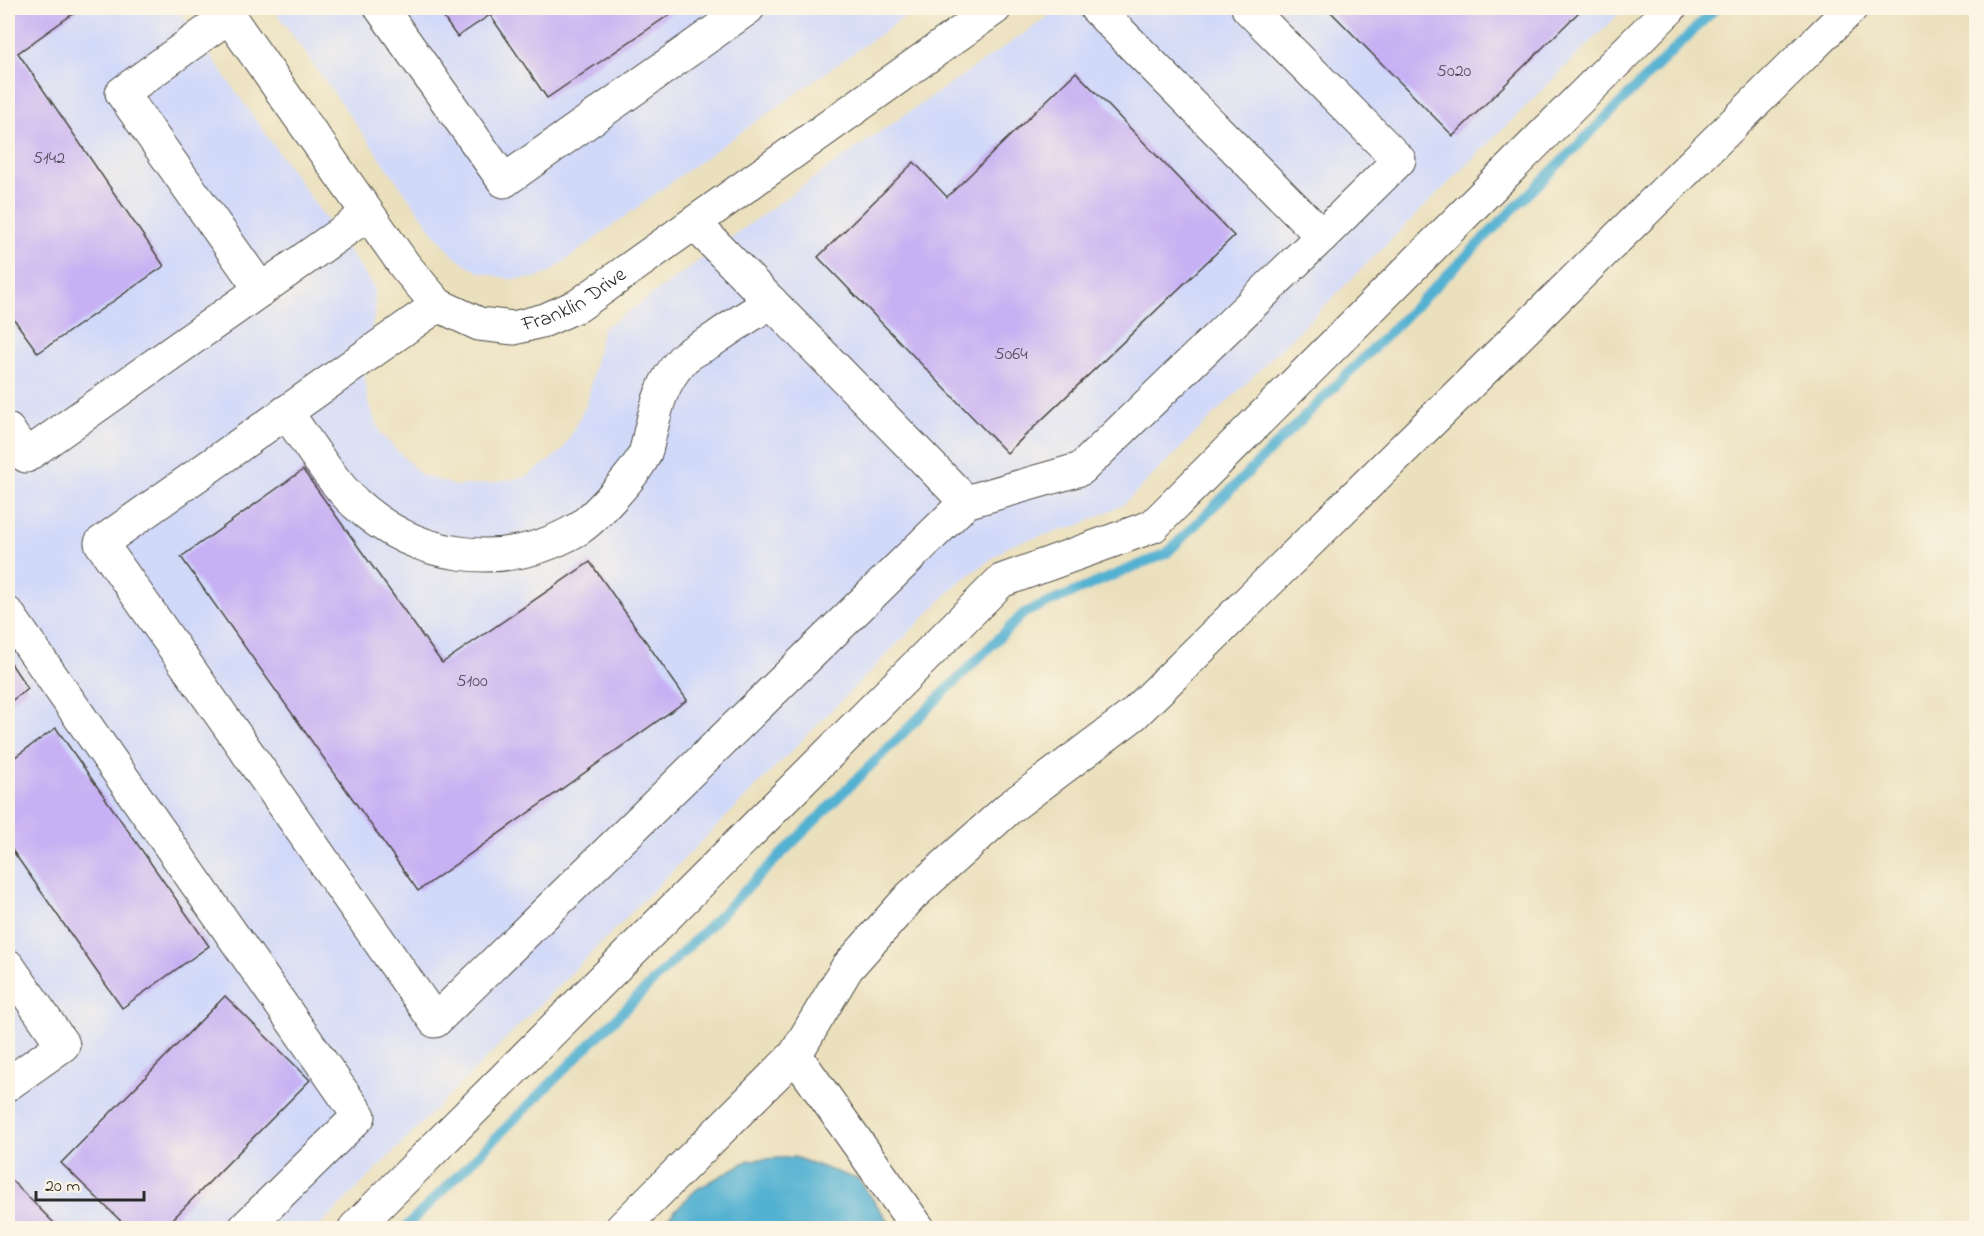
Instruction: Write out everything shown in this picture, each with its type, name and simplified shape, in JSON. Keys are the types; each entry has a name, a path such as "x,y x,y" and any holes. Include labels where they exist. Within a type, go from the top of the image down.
{"street":[{"path":"381,8 504,180 748,8"},
{"name":"Franklin Drive","path":"226,12 405,266 438,305 479,324 514,328 545,320 579,305 995,8"},
{"path":"1096,8 1322,236"},
{"path":"438,305 101,543 435,1021 966,502 1081,469 1399,160 1248,8"},
{"path":"355,1228 1001,581 1153,526 1670,8"},
{"path":"622,1228 795,1055 847,968 912,896 1010,808 1133,715 1851,8"},
{"path":"226,12 122,93 261,290"},
{"path":"8,430 26,456 368,214"},
{"path":"694,224 966,502"},
{"path":"286,412 354,502 381,523 408,539 438,550 469,555 501,554 539,547 579,528 614,496 644,457 661,390 684,359 771,302"},
{"path":"8,614 359,1116 245,1228"},
{"path":"8,966 63,1045 8,1084"},
{"path":"795,1055 918,1228"}],"shaded area":[{"path":"8,8 177,8 375,289 375,313 369,338 365,380 368,403 381,434 421,475 457,486 492,483 528,476 563,450 587,403 602,329 833,164 1058,8 1625,8 1123,505 1077,526 1012,544 958,583 318,1228 8,1228"},
{"path":"273,8 917,8 689,169 549,273 535,278 510,279 479,272 456,258 434,233"}],"water":[{"path":"794,1157 859,1180 893,1228 657,1228 697,1189 749,1160"}],"building":[{"path":"8,8 81,8 18,53 164,266 38,353 8,311"},
{"path":"437,8 679,8 547,98 490,15 457,37"},
{"path":"1327,8 1583,8 1453,136"},
{"path":"1076,72 1234,236 1007,453 818,257 914,162 947,197"},
{"path":"303,470 442,663 590,562 687,700 418,891 181,557"},
{"path":"8,659 28,689 8,703"},
{"path":"56,728 209,946 122,1008 8,844 8,762"},
{"path":"225,996 310,1080 164,1228 128,1228 61,1163"},
{"path":"8,1177 59,1228 8,1228"}],"waterway":[{"path":"405,1228 1024,613 1167,553 1716,8"}]}
